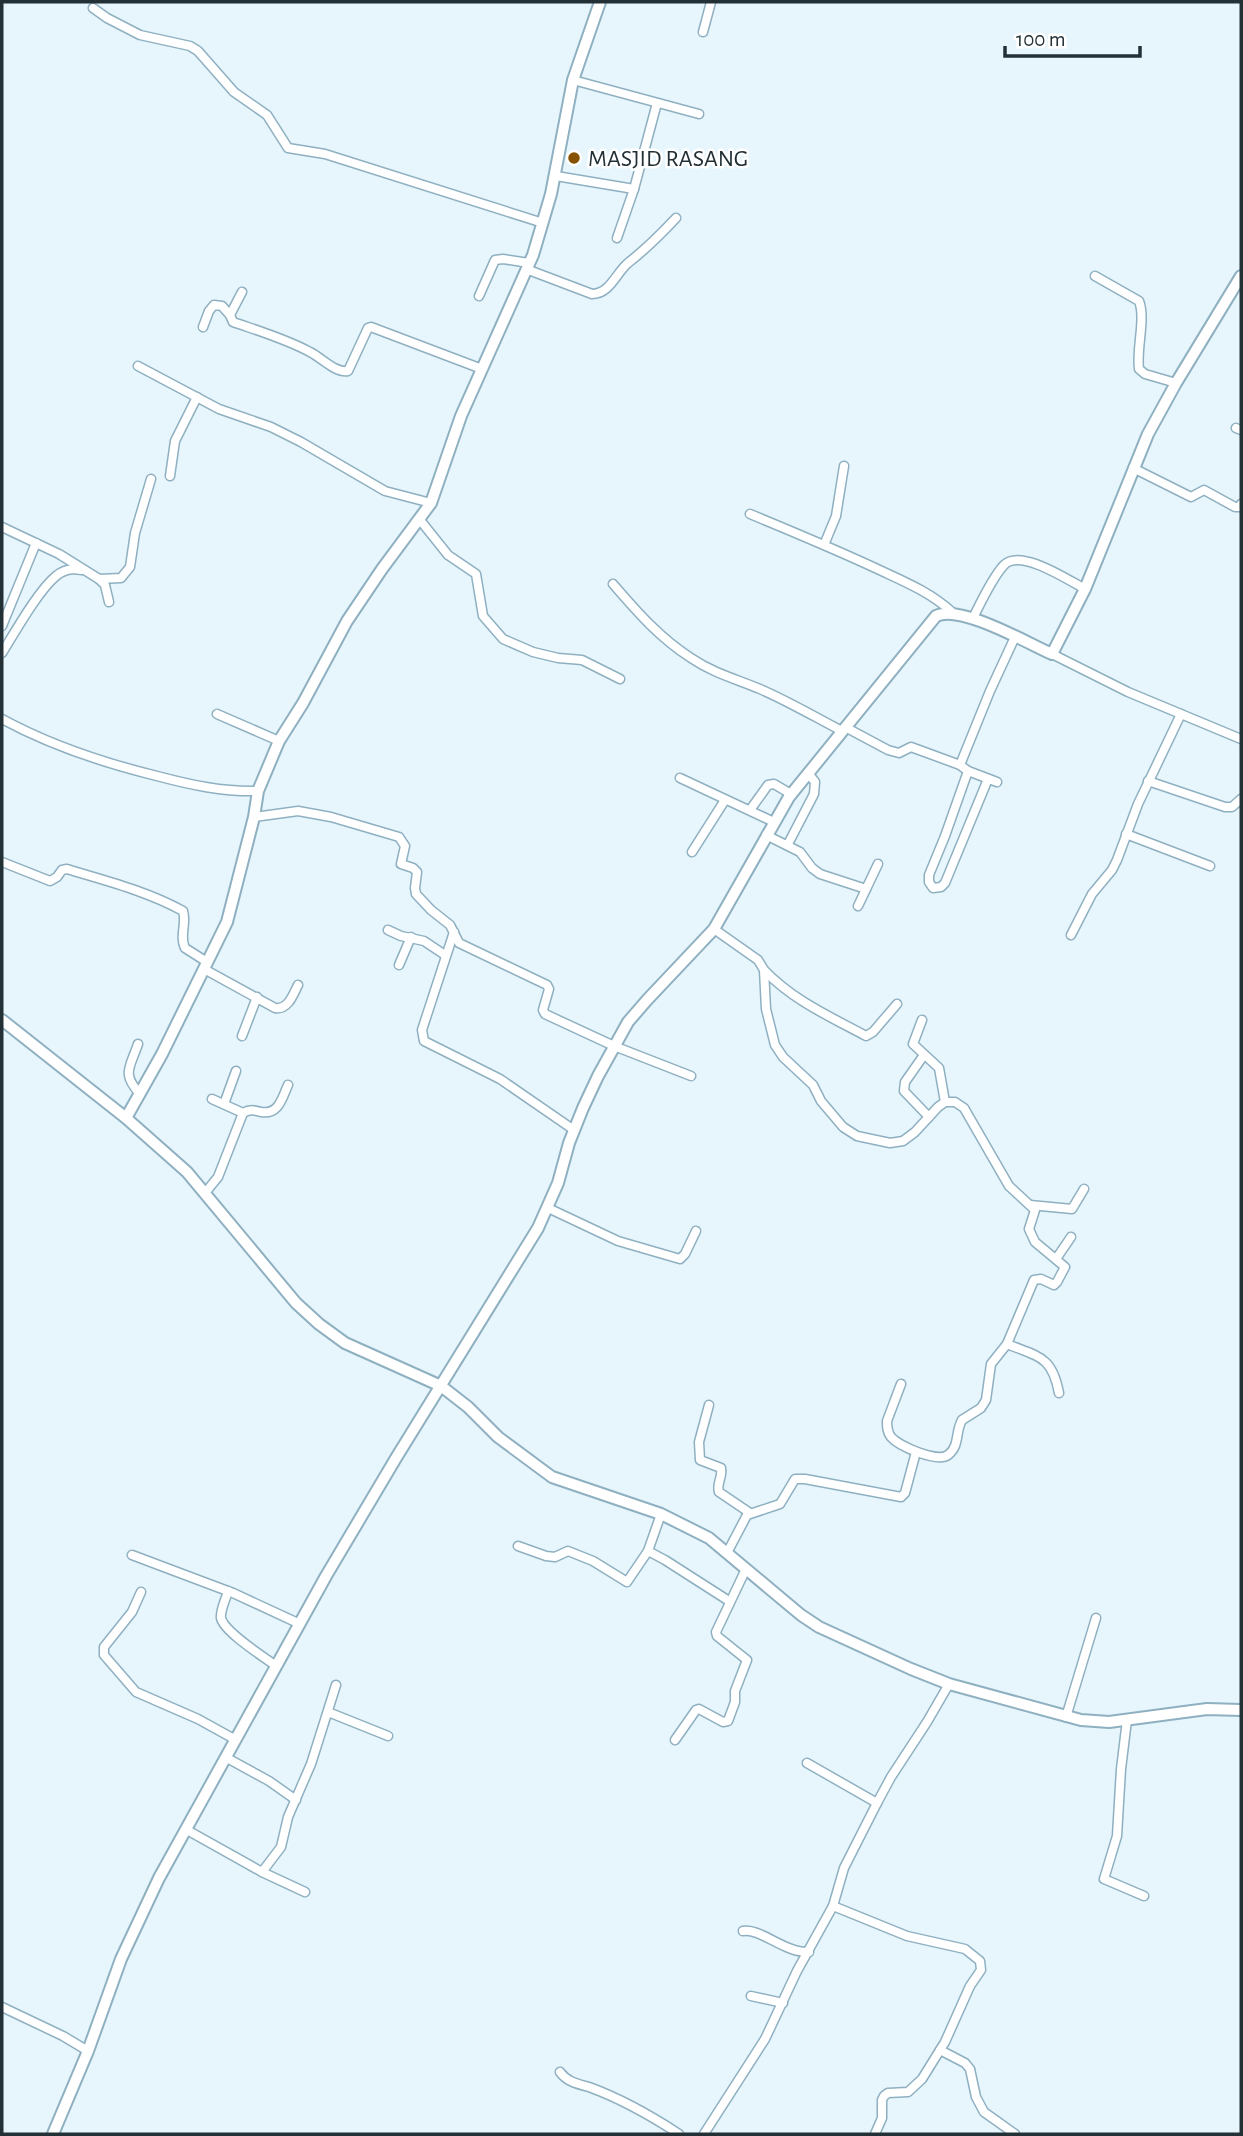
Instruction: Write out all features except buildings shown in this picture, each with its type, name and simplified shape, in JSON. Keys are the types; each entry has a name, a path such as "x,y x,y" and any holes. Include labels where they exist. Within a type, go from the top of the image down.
{"street":[{"path":"126,1118 228,922 258,791 279,741 303,703 346,621 431,503 461,416 528,266 543,223 573,80 600,2"},
{"path":"703,32 711,2"},
{"path":"93,8 140,35 190,46 198,51 234,92 267,115 288,148 325,154 543,223"},
{"path":"573,80 699,114"},
{"path":"617,238 657,103"},
{"path":"555,176 634,188"},
{"path":"479,296 495,260 503,259 528,266 592,294 599,294 676,218"},
{"path":"1095,276 1139,301 1139,369 1145,374 1176,383"},
{"path":"1052,654 1085,589 1148,433 1241,276"},
{"path":"229,316 243,292"},
{"path":"203,327 214,305 222,306 233,323 277,337 310,352 345,373 368,328 371,327 482,369"},
{"path":"138,366 219,409 281,432 385,491 431,503"},
{"path":"170,476 175,441 197,397"},
{"path":"824,545 836,516 844,466"},
{"path":"1133,468 1191,497 1204,490 1235,508 1241,504"},
{"path":"99,579 121,578 130,567 135,533 151,479"},
{"path":"750,514 924,591 952,612 973,618 1128,692 1241,739"},
{"path":"419,520 448,555 476,574 483,616 503,639 534,652 582,660 620,679"},
{"path":"2,527 59,554 99,579 105,585 109,602"},
{"path":"2,626 36,543"},
{"path":"973,618 1004,565 1014,560 1030,561 1085,589"},
{"path":"2,653 57,575 66,570 84,570"},
{"path":"613,584 651,628 717,674 759,689 888,750 899,753 911,747 960,765 993,781 945,883 941,887 933,888 929,875 946,836 968,771"},
{"path":"53,2134 88,2051 121,1959 159,1878 326,1576 538,1228 548,1208 574,1130 598,1076 628,1022 714,929 791,794 936,616 952,612"},
{"path":"960,765 1015,637"},
{"path":"217,714 279,741"},
{"path":"1071,935 1092,894 1118,860 1148,781 1181,714"},
{"path":"2,719 113,766 232,792 258,791"},
{"path":"788,844 814,794 815,782 808,773"},
{"path":"680,778 774,822"},
{"path":"1148,781 1225,807 1232,807 1241,799"},
{"path":"750,810 768,785 774,784 791,794"},
{"path":"692,852 725,800"},
{"path":"254,817 298,811 331,817 400,837 405,848 401,864 417,872 416,894 450,925 460,943 547,985 550,989 543,1010 545,1014 614,1046 691,1076"},
{"path":"1126,834 1210,866"},
{"path":"766,835 788,844 805,857 820,874 866,889"},
{"path":"2,862 50,881 67,869 174,906 183,911 182,942 185,948 257,998 281,1009 286,1006 298,985"},
{"path":"858,906 878,864"},
{"path":"714,929 750,952 778,985 816,1011 866,1036 873,1032 897,1004"},
{"path":"388,930 424,941 445,954"},
{"path":"454,932 422,1030 424,1041 500,1079 574,1130"},
{"path":"399,965 411,937"},
{"path":"764,970 766,1009 775,1045 783,1057 813,1086 821,1101 843,1127 857,1136 890,1143 903,1141 945,1102 955,1102 964,1108 1009,1186 1036,1212 1030,1225 1031,1236 1065,1267 1054,1285 1041,1279 1034,1280 1007,1344 990,1364 989,1389 981,1408 962,1420 955,1448 944,1458 916,1452 891,1436 887,1421 901,1384"},
{"path":"242,1036 257,998"},
{"path":"2,1020 126,1118 187,1172 296,1303 319,1324 345,1342 441,1386 507,1444 552,1477 661,1514 709,1538 745,1571 819,1627 949,1684 1066,1717 1096,1722 1127,1720 1177,1711 1241,1710"},
{"path":"922,1020 912,1044 939,1068 945,1102"},
{"path":"138,1044 128,1080 140,1094"},
{"path":"924,1055 905,1082 904,1091 929,1117"},
{"path":"224,1104 236,1071"},
{"path":"212,1099 243,1113 252,1110 269,1113 279,1106 288,1084"},
{"path":"205,1193 218,1177 243,1113"},
{"path":"1030,1205 1072,1209 1084,1189"},
{"path":"548,1208 618,1241 680,1259 696,1231"},
{"path":"1056,1259 1071,1237"},
{"path":"1007,1344 1037,1356 1050,1365 1059,1393"},
{"path":"709,1405 698,1442 699,1460 721,1468 719,1492 750,1513"},
{"path":"727,1553 744,1519 750,1513 780,1504 795,1479 901,1497 905,1493 916,1452"},
{"path":"518,1546 555,1557 568,1551 593,1561 625,1582 630,1580 648,1551 661,1514"},
{"path":"648,1551 729,1601"},
{"path":"132,1555 228,1591 300,1624"},
{"path":"675,1740 698,1709 723,1722 728,1721 738,1683 747,1662 716,1634 745,1571"},
{"path":"228,1591 222,1610 221,1618 224,1623 275,1666"},
{"path":"141,1592 132,1612 103,1649 104,1655 136,1692 198,1719 236,1740"},
{"path":"1066,1717 1096,1618"},
{"path":"704,2134 765,2039 833,1906 844,1868 877,1803 949,1684"},
{"path":"262,1872 281,1847 288,1818 311,1764 336,1685"},
{"path":"328,1712 388,1736"},
{"path":"1127,1720 1117,1836 1104,1880 1144,1895"},
{"path":"227,1758 269,1781 296,1800"},
{"path":"807,1763 877,1803"},
{"path":"187,1830 262,1872 305,1892"},
{"path":"833,1906 907,1936 965,1949 980,1962 981,1970 922,2079 908,2092 888,2093 884,2096 882,2118 875,2134"},
{"path":"743,1931 752,1930 790,1949 809,1952"},
{"path":"751,1996 783,2003"},
{"path":"2,2007 88,2051"},
{"path":"940,2050 965,2063 970,2069 976,2097 984,2112 1015,2134"},
{"path":"560,2072 569,2080 622,2100 679,2134"}],"place":[{"name":"MASJID RASANG","path":"574,158"}]}
